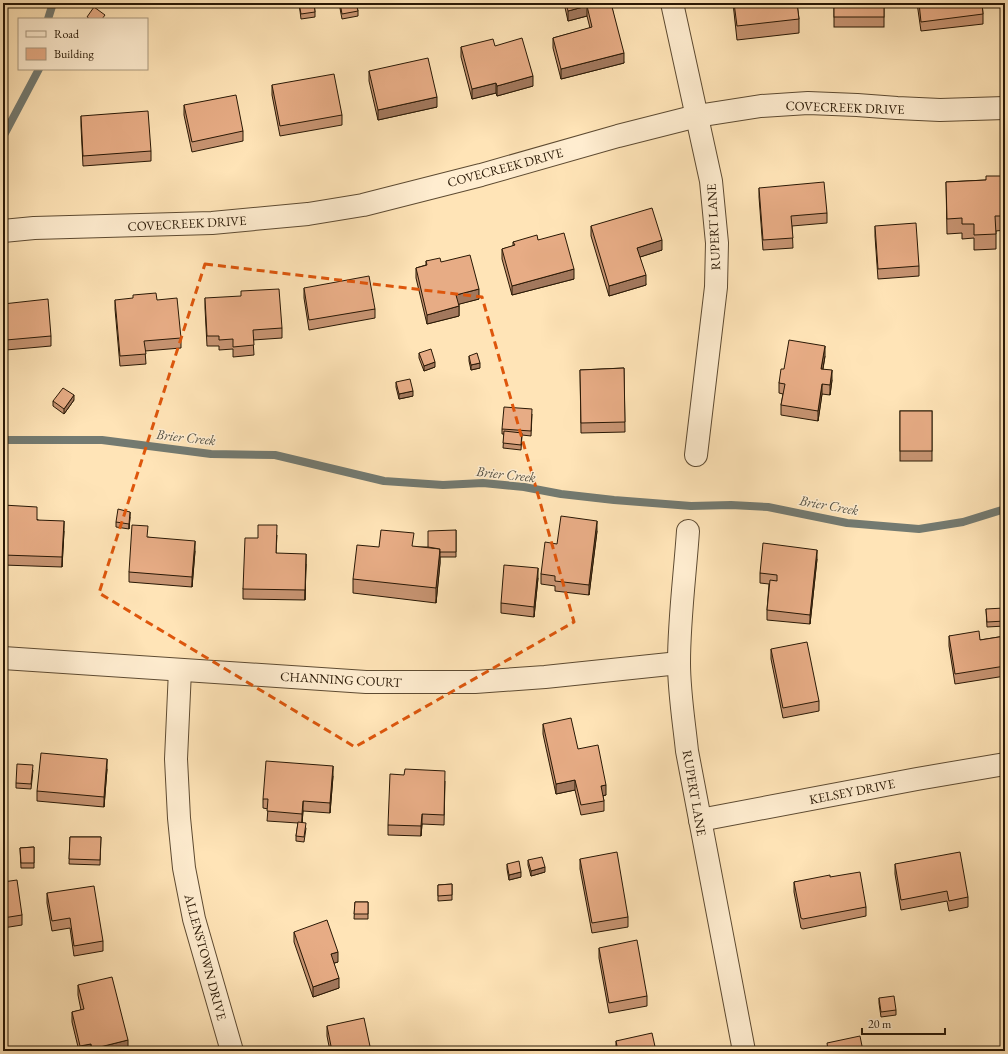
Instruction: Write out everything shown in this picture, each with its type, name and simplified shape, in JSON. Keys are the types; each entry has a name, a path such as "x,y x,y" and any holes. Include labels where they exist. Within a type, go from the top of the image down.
{"street":[{"name":"RUPERT LANE","path":"672,3 711,181 717,243 716,287 696,455"},
{"name":"COVECREEK DRIVE","path":"3,231 34,228 212,223 308,214 363,204 415,192 618,136 697,116 761,106 808,103 940,110 1005,108"},
{"name":"RUPERT LANE","path":"688,531 681,612 679,663 681,701 687,751 744,1051"},
{"name":"CHANNING COURT","path":"3,658 366,682 475,682 544,677 679,663"},
{"name":"ALLENSTOWN DRIVE","path":"180,670 176,759 179,818 184,868 194,920 232,1051"},
{"name":"KELSEY DRIVE","path":"700,820 1005,764"}],"highlighted area":[{"path":"205,264 482,297 574,622 355,747 99,593"}],"building":[{"path":"299,3 314,3 315,12 301,14"},
{"path":"340,3 356,3 358,11 342,14"},
{"path":"566,3 611,3 624,53 561,69 553,38 592,27 587,6 568,11"},
{"path":"734,3 797,3 799,19 737,26"},
{"path":"834,3 884,3 884,17 834,17"},
{"path":"919,3 982,3 983,14 921,22"},
{"path":"94,7 105,15 103,18 87,17"},
{"path":"522,38 533,76 497,86 496,83 472,89 461,47 493,39 495,46"},
{"path":"428,58 437,97 378,110 369,71"},
{"path":"334,74 342,115 280,126 272,85"},
{"path":"236,95 243,131 192,142 184,105"},
{"path":"148,111 151,151 83,156 81,116"},
{"path":"986,176 1005,176 1005,216 995,216 996,234 974,235 974,224 962,224 962,218 947,219 946,182 986,180"},
{"path":"824,182 827,213 791,216 793,238 763,240 759,188"},
{"path":"652,208 662,240 637,248 646,275 609,286 591,226"},
{"path":"916,223 919,266 878,269 875,226"},
{"path":"564,233 574,269 512,286 502,249 515,245 513,242 537,235 538,240"},
{"path":"470,255 479,289 456,295 459,306 427,315 416,268 427,265 426,261 440,258 441,262"},
{"path":"369,276 375,309 309,320 304,288"},
{"path":"279,289 282,328 253,330 254,345 233,347 233,339 219,340 219,336 207,336 205,298 241,296 241,291"},
{"path":"156,293 157,300 177,298 181,338 144,341 146,354 120,356 115,300 133,298 133,295"},
{"path":"48,299 51,336 6,340 5,332 3,332 3,304"},
{"path":"789,340 825,346 821,369 832,370 830,385 822,384 818,411 781,405 785,384 779,383 781,369 784,369"},
{"path":"431,349 435,362 424,366 419,353"},
{"path":"477,353 480,363 471,365 469,356"},
{"path":"624,368 625,422 581,423 580,370"},
{"path":"410,379 413,391 399,394 396,382"},
{"path":"63,388 74,395 64,409 53,401"},
{"path":"504,407 532,409 531,431 502,429"},
{"path":"900,411 932,411 932,451 900,451"},
{"path":"504,431 522,433 521,445 503,443"},
{"path":"3,505 37,507 37,520 64,521 62,557 3,555"},
{"path":"118,509 130,512 129,524 116,522"},
{"path":"561,516 597,521 589,585 555,581 555,576 541,574 545,542 557,544"},
{"path":"132,525 148,526 147,537 195,541 192,577 129,572"},
{"path":"258,525 277,525 276,553 306,554 305,590 243,589 245,538 258,538"},
{"path":"381,530 414,533 412,546 440,549 436,588 353,579 357,545 379,547"},
{"path":"456,530 456,552 440,552 440,549 428,547 428,531"},
{"path":"763,543 817,550 810,615 767,610 770,580 777,581 777,575 760,573"},
{"path":"504,565 538,568 534,607 501,603"},
{"path":"1004,608 1005,621 987,622 986,609"},
{"path":"979,631 980,640 1005,636 1005,666 955,674 949,636"},
{"path":"807,642 819,701 783,708 771,649"},
{"path":"571,718 578,749 598,745 606,785 601,786 604,801 581,805 575,780 556,784 543,724"},
{"path":"41,753 107,759 104,797 37,791"},
{"path":"266,761 333,766 330,803 303,801 302,814 267,811 268,799 263,799"},
{"path":"17,764 33,765 31,784 16,783"},
{"path":"405,769 445,771 444,815 422,814 421,826 388,825 390,774 404,775"},
{"path":"298,822 306,823 304,837 296,836"},
{"path":"70,837 101,837 100,860 69,859"},
{"path":"34,847 34,863 21,863 20,848"},
{"path":"1005,850 1005,868 1002,851"},
{"path":"617,852 628,917 592,923 580,859"},
{"path":"960,852 968,897 949,901 947,891 901,900 895,864"},
{"path":"542,857 545,867 531,871 528,860"},
{"path":"519,861 521,872 509,875 507,864"},
{"path":"860,872 866,907 803,919 801,918 794,882 830,875 830,877"},
{"path":"17,880 22,915 3,918 3,882"},
{"path":"452,884 452,895 438,896 438,885"},
{"path":"94,886 103,941 74,946 70,918 52,921 47,893"},
{"path":"355,902 368,902 368,914 354,914"},
{"path":"327,920 338,952 331,954 339,978 313,987 294,932"},
{"path":"637,940 647,996 609,1003 599,948"},
{"path":"112,977 128,1040 92,1049 91,1044 80,1046 72,1012 84,1009 78,985"},
{"path":"894,996 896,1010 881,1012 879,998"},
{"path":"364,1018 371,1051 332,1051 327,1026"},
{"path":"652,1033 656,1051 618,1051 616,1041"},
{"path":"860,1036 863,1051 828,1051 827,1043"}],"waterway":[{"path":"48,18 53,3"},
{"path":"3,137 38,70"},
{"name":"Brier Creek","path":"3,440 102,440 211,454 275,455 384,481 443,485 483,483 524,487 561,494 614,500 691,506 731,505 768,507 847,523 919,529 963,522 1005,509"}]}
